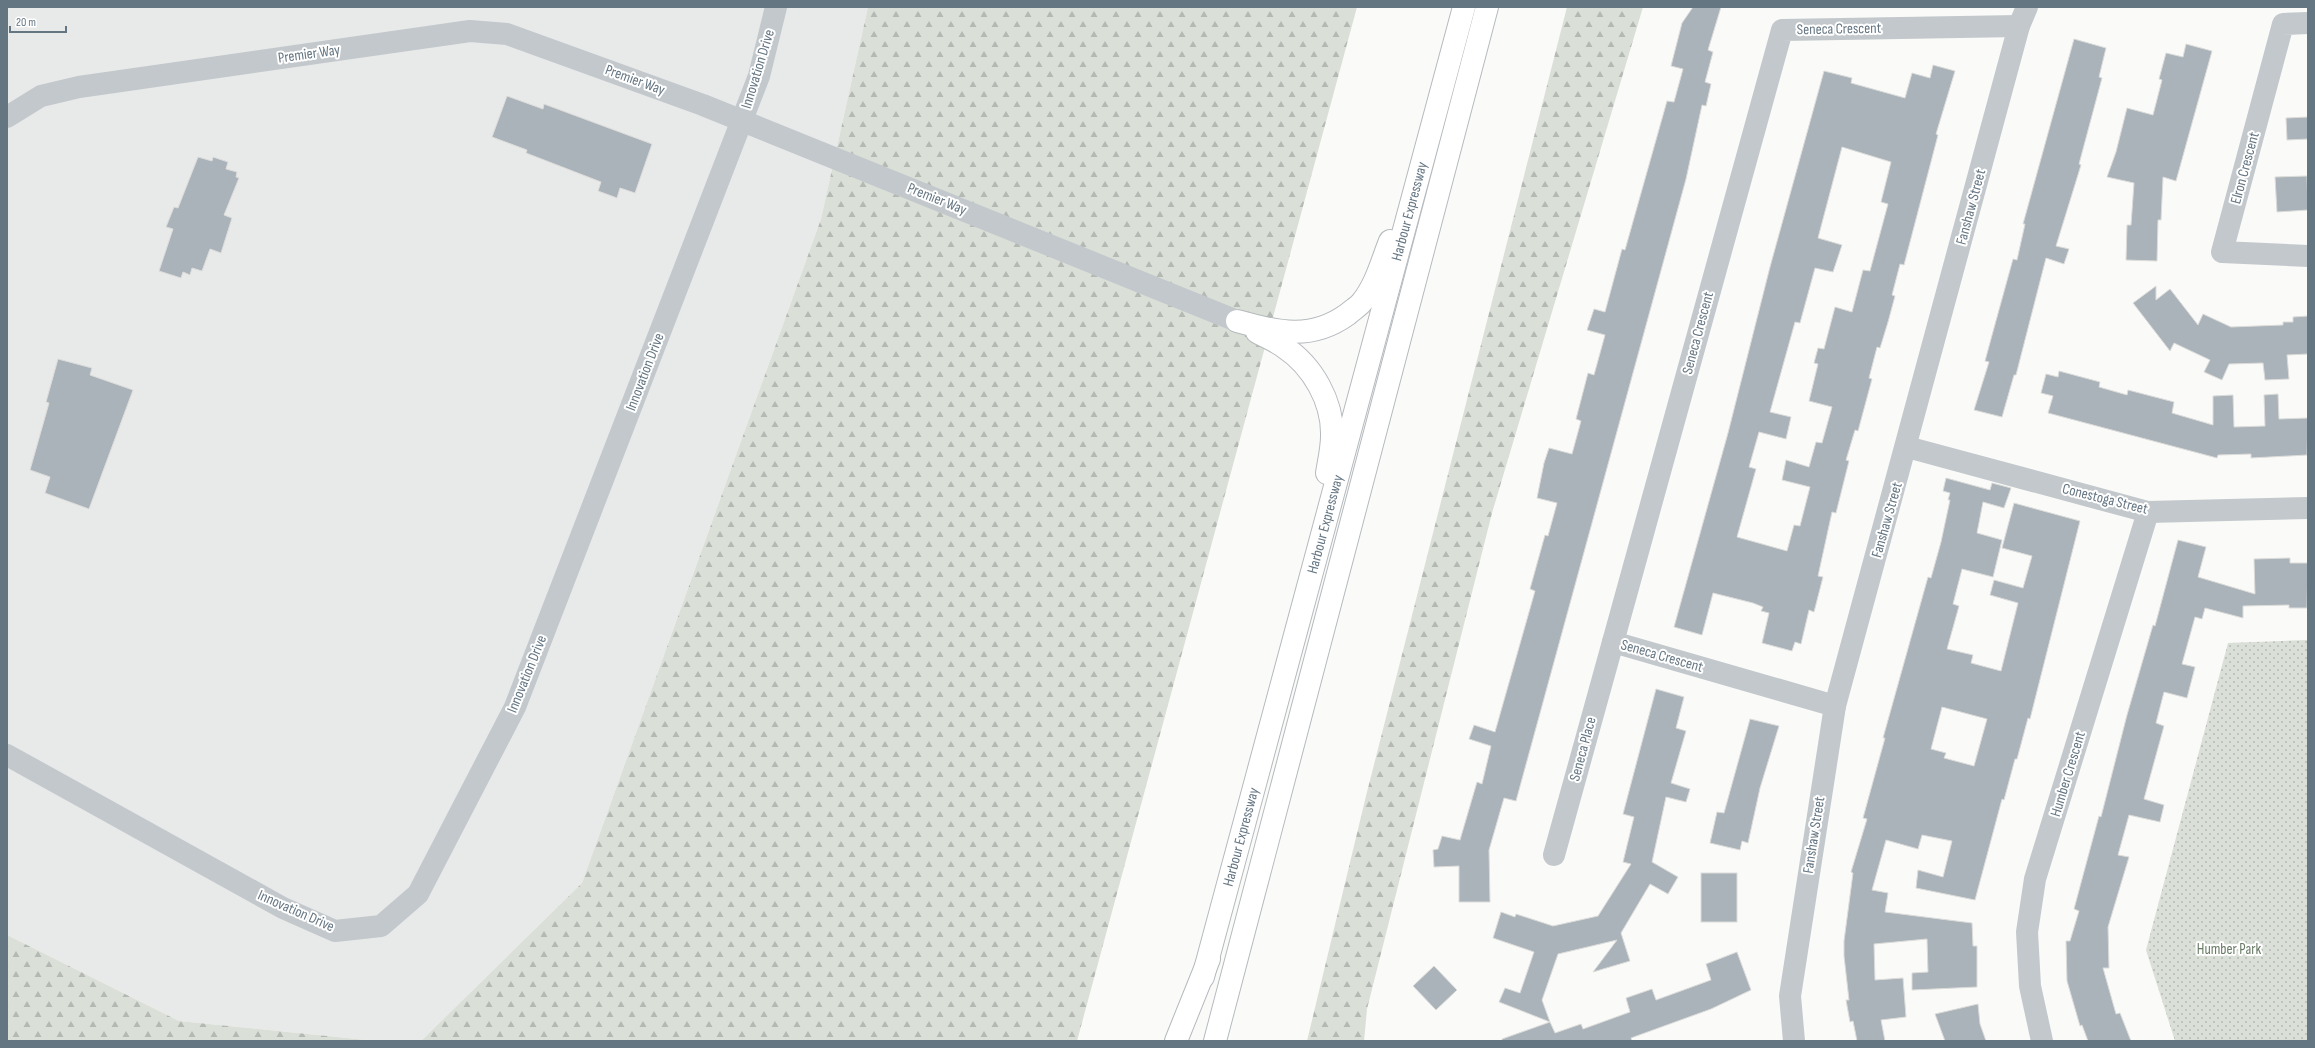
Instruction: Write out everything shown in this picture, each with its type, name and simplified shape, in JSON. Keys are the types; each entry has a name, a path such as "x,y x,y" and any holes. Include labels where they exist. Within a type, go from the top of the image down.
{"main road":[{"name":"Harbour Expressway","path":"1183,1041 1208,959 1433,128 1464,7"},
{"name":"Harbour Expressway","path":"1215,1041 1487,7"},
{"path":"1237,321 1268,329 1311,332 1334,324 1361,303 1373,285 1433,128"},
{"path":"1237,321 1285,347 1301,362 1321,387 1331,412 1332,436 1308,590"},
{"path":"1176,1041 1208,959"}],"street":[{"name":"Innovation Drive","path":"7,755 283,908 335,931 381,926 418,894 515,707 759,76 776,7"},
{"name":"Fanshaw Street","path":"1794,1041 1790,996 1835,706 1907,447 2023,17"},
{"name":"Seneca Crescent","path":"1835,706 1613,642 1782,30 2023,17"},
{"name":"Elron Crescent","path":"2308,23 2283,24 2222,252 2308,256"},
{"name":"Premier Way","path":"7,117 41,96 79,87 470,31 507,34 742,121 1237,321"},
{"name":"Conestoga Street","path":"1907,447 2148,512 2308,508"},
{"name":"Humber Crescent","path":"2042,1041 2030,986 2027,932 2036,879 2148,512"},
{"name":"Seneca Place","path":"1554,855 1613,642"}],"shaded area":[{"path":"7,7 868,7 821,219 582,883 421,1041 376,1041 179,1021 7,935"}],"green space":[{"path":"868,7 1357,7 1077,1041 421,1041 582,883 821,219"},
{"path":"1567,7 1643,7 1492,513 1367,1009 1364,1041 1307,1041 1366,796"},
{"name":"Humber Park","path":"2308,640 2308,1041 2175,1041 2146,950 2228,643"},
{"path":"7,935 179,1021 376,1041 7,1041"}],"building":[{"path":"1693,7 1721,7 1708,50 1713,52 1705,82 1711,84 1706,106 1702,105 1686,179 1516,801 1504,798 1489,850 1490,902 1459,902 1459,866 1434,867 1433,850 1438,849 1442,836 1460,840 1477,782 1482,784 1491,746 1469,739 1474,725 1495,732 1535,591 1530,589 1545,535 1548,536 1557,503 1537,498 1544,463 1549,448 1572,454 1581,421 1576,419 1588,373 1594,375 1605,335 1587,330 1594,309 1605,312 1622,249 1625,250 1667,101 1674,102 1683,69 1671,66 1682,23"},
{"path":"2074,39 2106,48 2099,77 2102,78 2079,164 2081,165 2056,246 2069,249 2064,264 2046,258 2016,375 2014,375 2002,417 1974,410 1989,362 1985,361 2013,259 2017,260 2025,224 2023,224"},
{"path":"2186,44 2212,51 2176,181 2163,177 2161,220 2158,220 2157,261 2126,260 2127,225 2131,225 2134,183 2107,177 2116,152 2127,108 2153,115 2162,80 2159,79 2166,53 2183,57"},
{"path":"1933,65 1955,71 1936,134 1938,135 1904,265 1900,264 1892,295 1895,296 1888,322 1880,348 1877,347 1869,378 1872,379 1858,431 1855,430 1846,460 1849,461 1836,513 1832,512 1818,576 1823,577 1814,612 1809,610 1801,644 1795,642 1792,651 1762,643 1769,613 1761,611 1763,607 1753,603 1713,593 1702,635 1674,627 1728,433 1770,267 1824,71 1852,78 1851,83 1905,98 1912,73 1930,78","holes":["1842,147 1891,162 1881,202 1888,204 1870,271 1863,270 1852,312 1835,307 1824,349 1818,348 1814,363 1818,364 1809,401 1832,407 1822,443 1816,442 1809,467 1786,460 1782,480 1810,487 1800,526 1794,525 1787,551 1737,537 1756,469 1749,467 1759,432 1786,439 1791,417 1770,412 1795,322 1800,323 1815,268 1833,272 1842,245 1818,238"]},
{"path":"507,96 543,109 544,104 652,144 635,193 620,188 617,198 598,191 601,182 526,153 527,150 492,137"},
{"path":"2308,117 2308,139 2287,140 2286,118"},
{"path":"198,157 212,161 213,157 228,162 226,169 237,172 236,177 239,178 224,215 232,218 221,253 210,249 202,271 192,268 190,275 183,272 181,278 159,271 173,229 166,227 174,207 178,208"},
{"path":"2307,176 2308,210 2277,212 2275,177"},
{"path":"2156,286 2156,300 2170,289 2198,325 2203,314 2231,327 2283,325 2283,322 2293,322 2293,317 2308,316 2308,354 2287,355 2289,379 2265,380 2263,363 2229,364 2222,380 2204,372 2210,360 2174,343 2170,351 2133,303"},
{"path":"58,359 92,368 90,375 133,390 89,509 45,493 50,477 30,470 49,403 46,402"},
{"path":"2059,371 2100,382 2099,387 2127,395 2128,390 2174,402 2172,413 2213,425 2213,396 2233,395 2234,427 2265,426 2264,395 2278,394 2279,419 2308,418 2307,455 2251,458 2251,454 2218,455 2217,458 2048,413 2053,396 2041,393 2046,374 2058,377"},
{"path":"1946,478 1990,490 1992,483 2011,488 2004,508 1983,502 1977,533 2002,540 1993,577 1962,569 1953,604 1959,606 1947,649 1973,655 1971,663 2001,671 2018,603 1990,595 1994,580 2023,588 2032,556 2002,548 2014,503 2080,521 2030,719 2028,718 2004,800 2002,799 1975,900 1916,888 1918,870 1943,877 1952,841 1922,835 1918,849 1886,840 1872,890 1888,893 1885,912 1972,923 1973,946 1977,946 1977,987 1912,990 1912,973 1928,972 1927,939 1874,944 1875,980 1903,978 1906,1017 1881,1020 1885,1041 1857,1041 1853,1021 1850,1022 1846,1000 1849,1000 1844,956 1844,941 1853,873 1851,872 1867,819 1863,818 1885,738 1883,738 1928,577 1931,578 1941,542 1950,500 1948,500 1950,493 1943,491","holes":["1942,707 1987,719 1974,766 1944,758 1946,753 1931,749"]},
{"path":"2178,540 2206,547 2198,577 2255,594 2254,559 2290,558 2290,563 2308,563 2307,608 2289,608 2289,605 2243,606 2243,618 2205,608 2202,619 2195,617 2182,664 2195,667 2187,698 2164,692 2156,723 2164,726 2144,799 2164,805 2160,822 2129,815 2118,855 2129,857 2108,927 2109,968 2103,968 2116,1014 2120,1013 2131,1041 2088,1041 2082,1025 2080,1026 2067,981 2066,941 2070,941 2079,911 2074,909 2099,816 2101,817 2127,715 2153,625 2155,626"},
{"path":"1656,689 1684,697 1676,728 1686,731 1671,783 1690,789 1686,802 1666,797 1652,862 1678,877 1668,894 1650,884 1621,933 1630,961 1593,972 1617,940 1558,954 1542,1000 1550,1022 1499,1002 1505,988 1520,993 1534,952 1493,938 1501,912 1515,917 1516,914 1553,926 1598,916 1631,864 1623,862 1634,817 1623,814"},
{"path":"1750,719 1779,726 1760,788 1748,843 1742,841 1740,850 1710,843 1717,812 1724,813"},
{"path":"1701,873 1737,873 1737,922 1701,922"},
{"path":"1737,952 1751,990 1711,1009 1631,1038 1632,1041 1502,1041 1502,1039 1550,1022 1555,1033 1581,1024 1583,1029 1630,1012 1626,998 1652,989 1656,1000 1711,980 1706,964"},
{"path":"1434,966 1457,990 1436,1010 1413,986"},
{"path":"1978,1004 1980,1024 1986,1041 1945,1041 1935,1014"}]}
